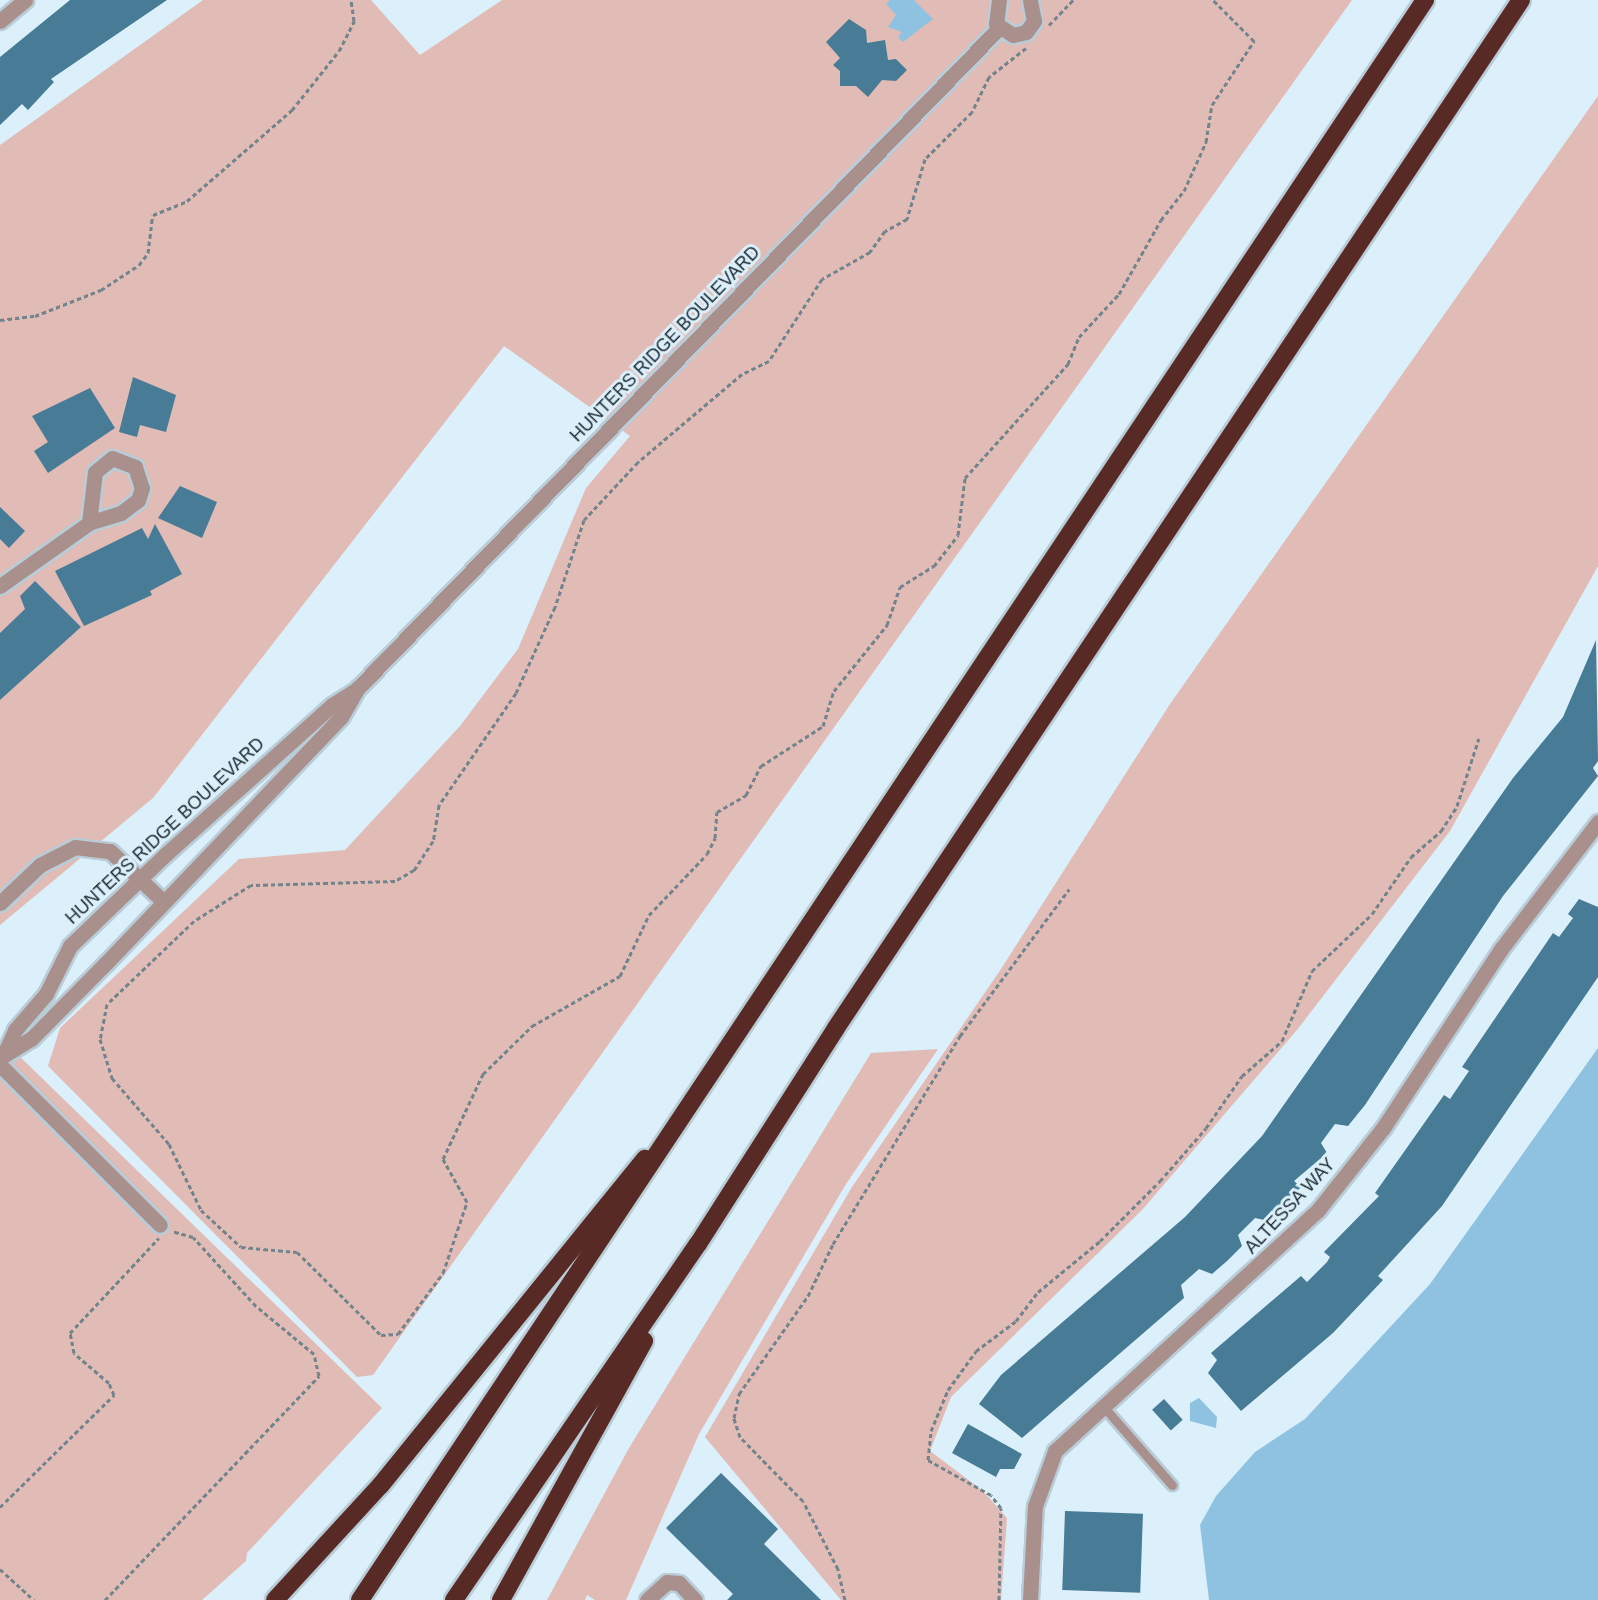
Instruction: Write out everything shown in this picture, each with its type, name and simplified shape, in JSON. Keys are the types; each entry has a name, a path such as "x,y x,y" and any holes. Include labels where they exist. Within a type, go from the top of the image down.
{"highway":[{"path":"360,1600 690,1108 1425,0"},
{"path":"454,1600 698,1244 843,1018 1521,0"},
{"path":"275,1600 380,1486 621,1186 690,1108"},
{"path":"501,1600 698,1244"}],"street":[{"path":"0,21 24,0"},
{"path":"992,3 999,28 1013,35 1026,32 1036,15 1030,0"},
{"name":"HUNTERS RIDGE BOULEVARD","path":"1,1059 15,1030 46,994 70,946 140,879 332,705 358,688 999,28"},
{"path":"0,586 88,523 121,513 138,500 140,477 125,458 112,458 95,472 88,523"},
{"name":"HUNTERS RIDGE BOULEVARD","path":"1,1059 31,1039 164,902 341,717 358,688"},
{"name":"ALTESSA WAY","path":"1029,1600 1030,1533 1042,1476 1055,1451 1318,1210 1383,1128 1501,949 1598,822"},
{"path":"0,903 40,864 75,847 110,851 164,902"},
{"path":"1,1059 160,1225"},
{"path":"647,1600 667,1582 680,1583 694,1600"}],"lane":[{"path":"1103,1406 1172,1485"}],"path":[{"path":"0,320 35,316 101,290 139,265 148,253 153,215 187,201 292,110 339,51 354,21 351,0"},
{"path":"1042,33 1073,0"},
{"path":"1030,45 989,77 972,112 925,159 907,219 885,231 870,252 822,279 769,361 742,374 638,462 584,520 555,607 516,693 439,805 433,841 414,870 395,881 250,885 194,921 106,1004 100,1039 112,1078 169,1144 201,1210 241,1247 253,1251 283,1249 303,1256 381,1335 398,1334 443,1272 467,1202 443,1159 483,1074 532,1026 620,976 650,915 707,854 715,838 717,812 746,795 761,766 823,726 834,691 887,625 900,586 934,566 958,535 965,478 1068,364 1079,337 1119,294 1161,220 1184,191 1206,142 1212,105 1254,41 1213,0"},
{"path":"999,1600 1001,1508 991,1495 928,1460 928,1439 948,1390 976,1351 1016,1321 1038,1292 1100,1241 1160,1181 1206,1128 1242,1076 1282,1041 1312,971 1372,914 1411,857 1441,831 1457,806 1479,738"},
{"path":"845,1600 838,1569 803,1502 740,1437 734,1418 739,1394 808,1296 833,1244 960,1036 1069,889"},
{"path":"0,1508 114,1395 109,1383 74,1353 70,1333 77,1322 118,1287 159,1238 178,1229 193,1237 256,1306 314,1354 319,1376 105,1600"},
{"path":"0,1569 34,1600"}],"shaded area":[{"path":"203,0 371,0 420,55 502,0 1352,0 373,1375 357,1377 48,1066 60,1028 239,859 345,850 460,726 518,649 586,488 630,436 504,346 153,798 0,925 0,145"},
{"path":"1598,96 1598,566 1450,831 1297,1030 1142,1210 951,1397 930,1451 982,1490 1007,1518 1001,1600 841,1600 705,1437 852,1187 1001,969 1170,704"},
{"path":"938,1049 846,1184 699,1434 626,1600 595,1600 587,1595 585,1600 547,1600 629,1448 871,1053"},
{"path":"14,1051 382,1408 247,1553 246,1561 202,1600 0,1600 0,1064"}],"water":[{"path":"890,0 914,0 933,19 903,42 898,37 902,32 888,27 896,15 886,4"},
{"path":"1598,1048 1598,1600 1209,1600 1200,1525 1216,1496 1255,1452 1305,1419 1430,1284"},
{"path":"1199,1398 1217,1417 1216,1428 1190,1421 1190,1403"}],"building":[{"path":"70,0 167,0 51,79 54,82 28,110 22,104 0,125 0,57"},
{"path":"849,19 866,30 867,43 885,40 888,60 896,59 907,70 896,81 882,80 868,97 856,86 840,86 840,71 833,65 840,58 826,42"},
{"path":"133,377 176,395 166,432 140,425 137,437 119,432"},
{"path":"90,388 115,428 48,473 34,451 48,442 32,416"},
{"path":"180,486 217,502 202,538 158,518"},
{"path":"0,507 25,531 9,548 0,539"},
{"path":"155,524 182,574 150,591 152,595 84,626 55,571 142,528 148,539"},
{"path":"35,581 81,627 0,700 0,633 25,609 20,596"},
{"path":"1596,640 1598,761 1593,768 1598,776 1503,896 1365,1105 1348,1126 1335,1124 1321,1143 1327,1153 1294,1181 1301,1187 1269,1221 1255,1218 1238,1235 1242,1246 1227,1261 1212,1274 1199,1269 1181,1285 1184,1298 1022,1438 979,1404 1001,1375 1185,1217 1262,1136 1513,778 1563,717"},
{"path":"1579,899 1598,907 1598,977 1442,1206 1378,1276 1383,1280 1333,1333 1241,1411 1208,1373 1217,1360 1211,1353 1301,1276 1307,1282 1327,1262 1330,1257 1324,1252 1379,1196 1375,1193 1444,1095 1450,1099 1469,1071 1462,1067 1553,933 1559,937 1573,918 1568,914"},
{"path":"1164,1399 1183,1420 1171,1431 1152,1410"},
{"path":"968,1424 1022,1454 1014,1469 1000,1469 996,1477 952,1453"},
{"path":"721,1473 778,1529 764,1544 821,1600 727,1600 733,1594 666,1528"},
{"path":"1065,1511 1143,1514 1140,1593 1062,1590"}]}
